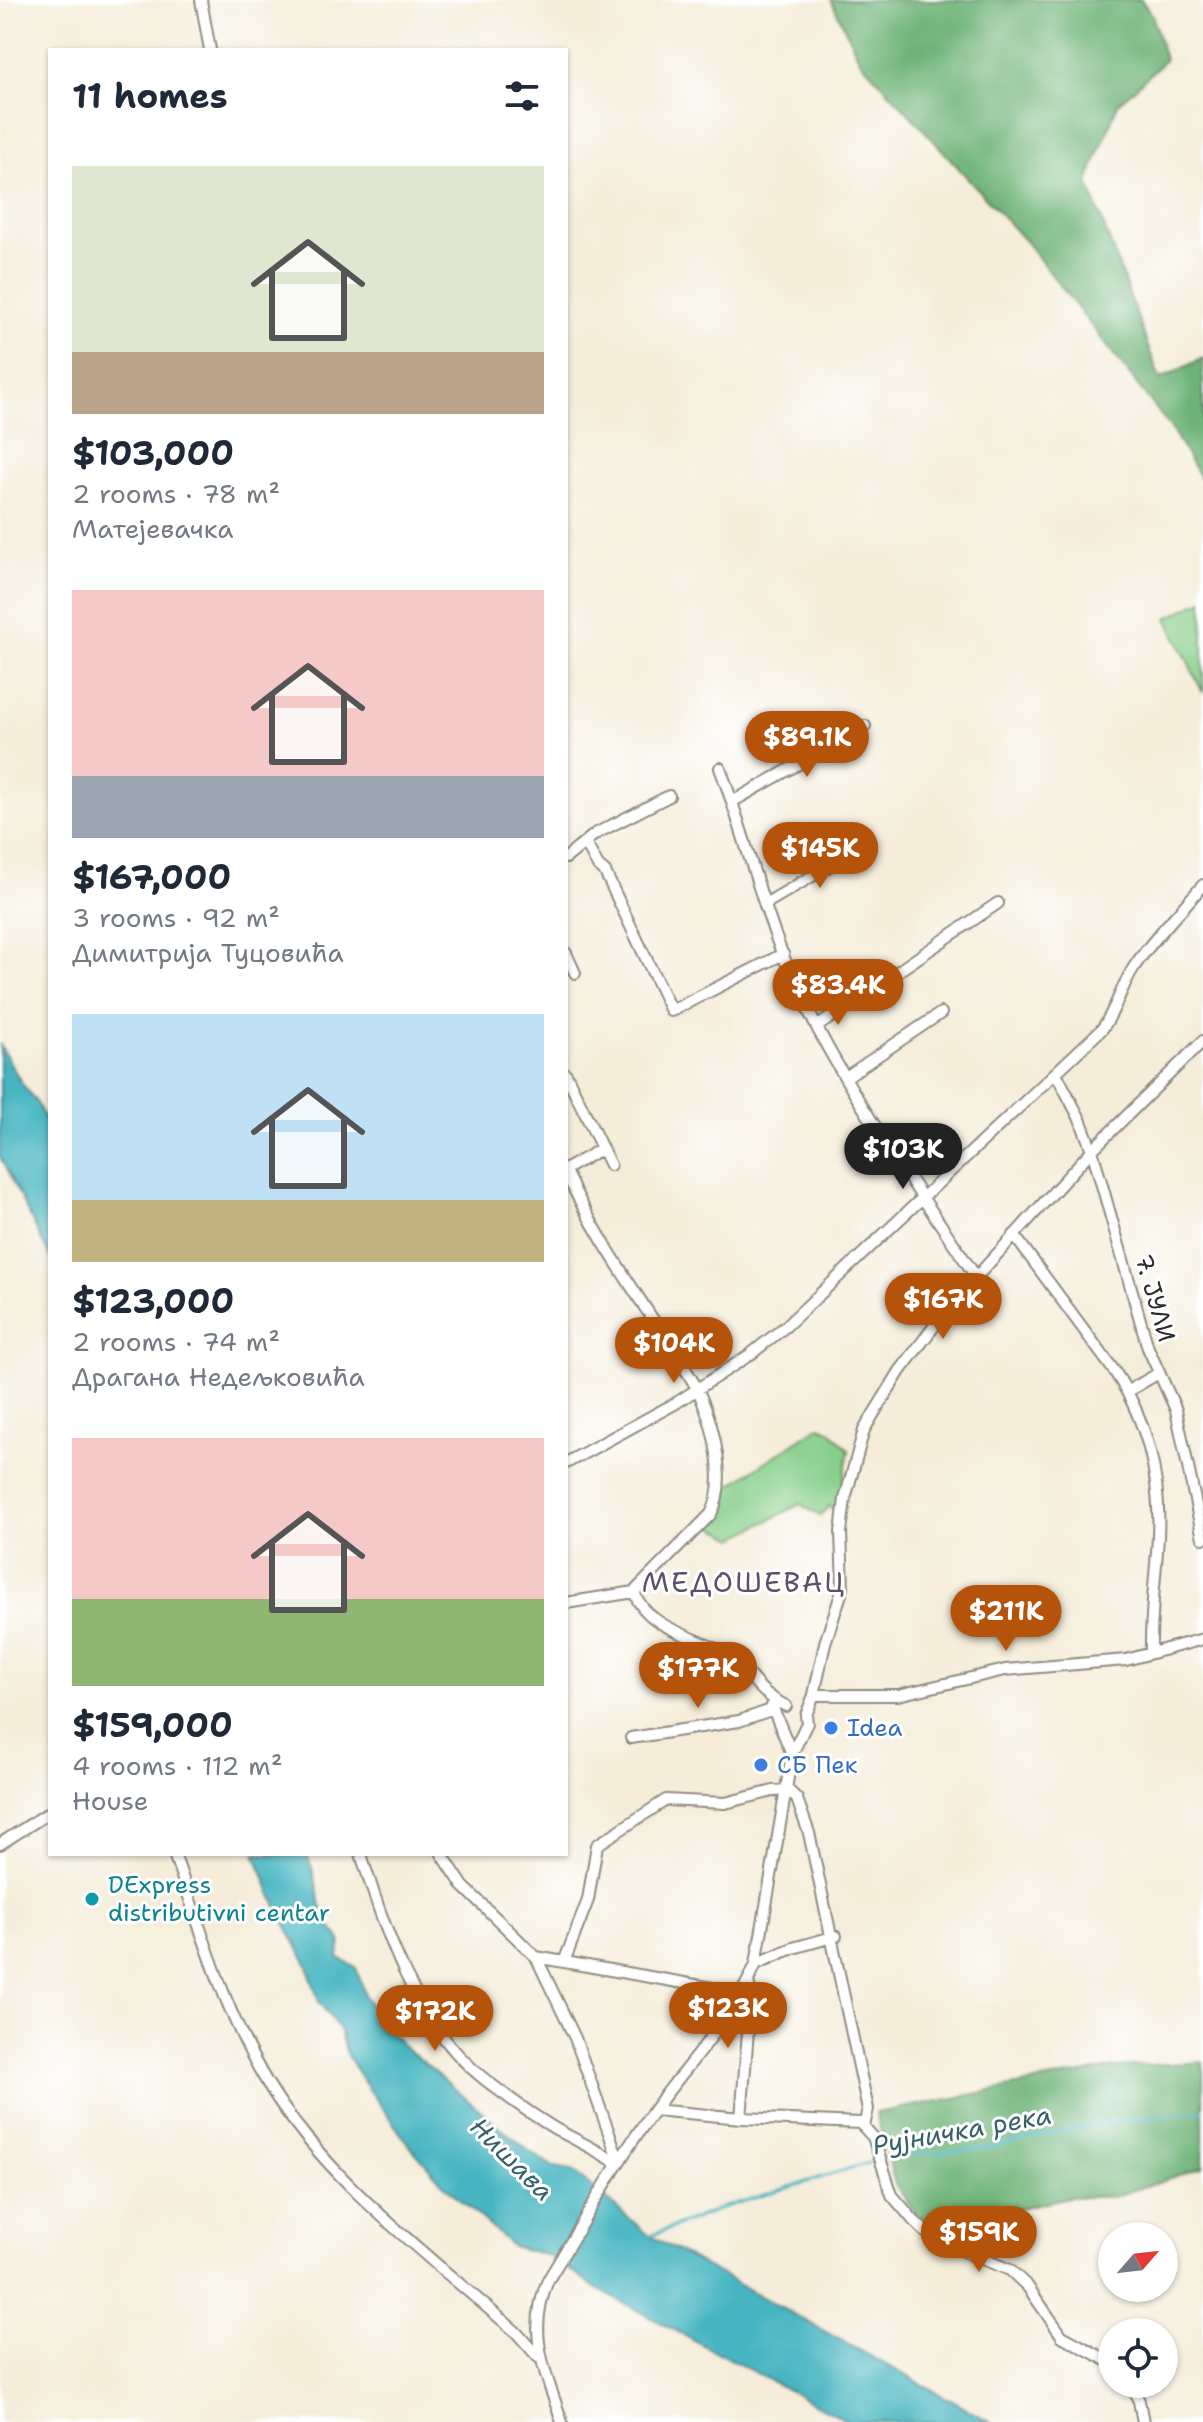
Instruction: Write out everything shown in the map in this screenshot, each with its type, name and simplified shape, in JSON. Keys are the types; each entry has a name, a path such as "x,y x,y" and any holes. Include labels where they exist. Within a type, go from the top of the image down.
{"street":[{"path":"201,0 210,48"},
{"path":"732,802 865,726"},
{"path":"720,768 783,954 818,1026 846,1077 976,1277"},
{"path":"568,856 595,834 669,796"},
{"path":"585,842 598,866 605,872 671,1011 783,954"},
{"path":"765,904 858,849"},
{"path":"568,1462 697,1389 751,1354 786,1326 1102,1029 1113,1014 1131,971 1141,956 1203,885"},
{"path":"818,1026 998,903"},
{"path":"568,957 575,973"},
{"path":"846,1077 941,1013"},
{"path":"803,1711 812,1698 825,1643 843,1588 842,1517 864,1430 900,1371 940,1318 1092,1150 1203,1041"},
{"name":"7. ЈУЛИ","path":"1056,1073 1092,1150 1148,1348 1176,1410 1203,1538"},
{"path":"568,1078 610,1165"},
{"path":"568,1170 601,1149"},
{"path":"568,1175 632,1289 697,1389 705,1408 719,1472 715,1506 711,1514 634,1592 568,1603"},
{"path":"1014,1235 1128,1391 1149,1446 1158,1511 1151,1653"},
{"path":"1128,1391 1159,1373"},
{"path":"634,1592 640,1606 648,1613 685,1636 729,1657 768,1697 792,1754"},
{"path":"812,1698 898,1695 1005,1670 1126,1660 1203,1639"},
{"path":"768,1697 803,1711"},
{"path":"631,1738 739,1721 776,1712 786,1706"},
{"path":"562,2422 542,2362 537,2322 548,2280 654,2110 748,1982 756,1964 792,1754 807,1723 803,1711"},
{"path":"783,1732 792,1735 801,1732"},
{"path":"788,1790 805,1815 835,1936 868,2109 864,2126"},
{"path":"564,1962 588,1900 594,1849 605,1839 666,1800 725,1803 788,1790"},
{"path":"0,1844 48,1813"},
{"path":"175,1856 238,2027 254,2061 286,2112 323,2159 516,2332 542,2362"},
{"path":"362,1856 394,1949 427,2012 447,2042 473,2070 517,2103 553,2127 619,2163"},
{"path":"443,1856 463,1886 536,1957 575,2038 619,2163"},
{"path":"756,1964 793,1948 835,1936"},
{"path":"536,1957 741,1993"},
{"path":"741,2118 751,1994 748,1982"},
{"path":"654,2110 741,2118 849,2121 864,2126 871,2133 892,2195 933,2239 1010,2270 1028,2287 1062,2336 1098,2355"},
{"path":"516,2332 530,2328 537,2322"},
{"path":"1137,2398 1143,2422"}],"green space":[{"path":"831,0 1141,0 1152,14 1165,60 1118,104 1088,182 1160,379 1203,358 1203,483 1171,428 1026,242 860,60"},
{"path":"1203,600 1203,693 1167,618"},
{"path":"820,1426 830,1430 849,1450 837,1513 829,1506 820,1516 800,1504 735,1538 709,1525 728,1487"},
{"path":"1203,2062 1203,2167 1113,2197 1069,2197 1015,2209 921,2220 895,2185 876,2113 1115,2067"}],"water":[{"path":"0,1045 48,1126 48,1253 0,1157"},
{"name":"Нишава","path":"256,1856 308,1856 324,1919 341,1940 339,1958 356,1968 379,2021 400,2043 529,2151 554,2167 572,2170 650,2236 991,2422 848,2422 597,2289 549,2256 512,2246 442,2183 409,2145 361,2078 345,2051 340,2031 319,2002 307,1964 279,1912"}],"waterway":[{"name":"Рујничка река","path":"648,2237 725,2207 891,2156 982,2149 1081,2127 1203,2111"}],"place":[{"name":"Idea","path":"831,1728"},
{"name":"СБ Пек","path":"761,1765"},
{"name":"DExpress distributivni centar","path":"92,1899"}],"district":[{"name":"МЕДОШЕВАЦ","path":"744,1582"}]}
